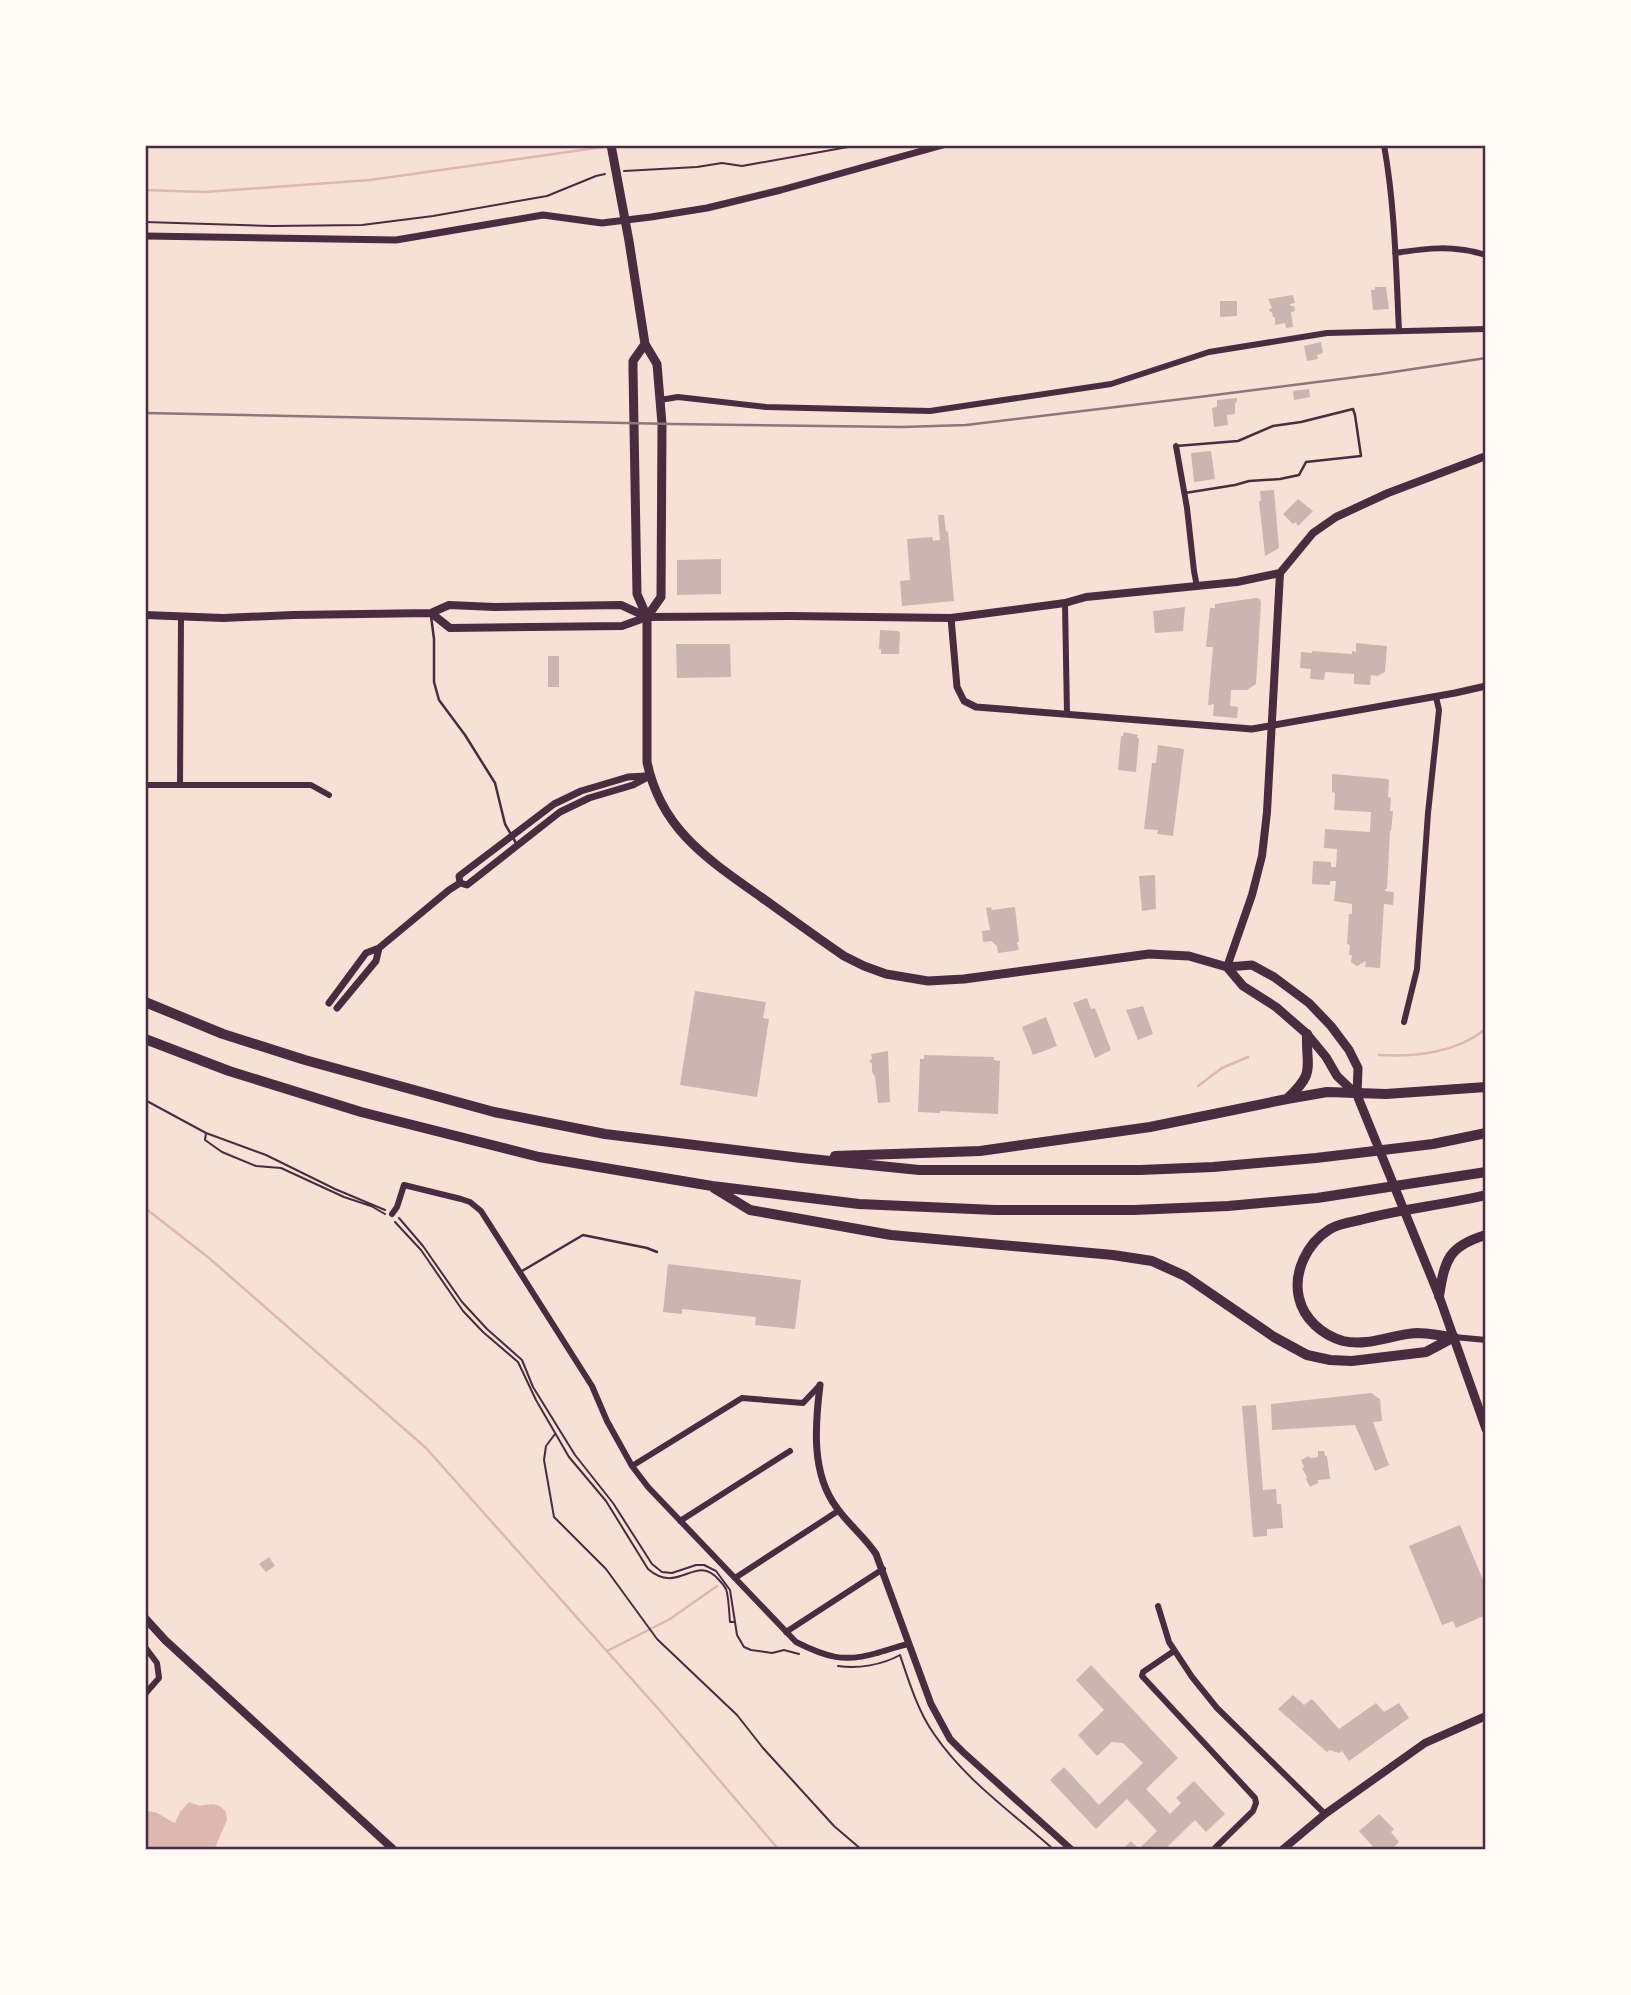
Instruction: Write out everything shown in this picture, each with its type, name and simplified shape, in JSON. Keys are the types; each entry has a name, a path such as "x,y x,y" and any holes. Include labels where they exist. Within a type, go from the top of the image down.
{"highway":[{"path":"145,1002 223,1034 305,1060 494,1112 605,1134 919,1170 1164,1169 1316,1158 1433,1144 1486,1133"},
{"path":"1287,1099 1303,1083 1308,1073 1307,1034"},
{"path":"145,1038 229,1070 360,1112 539,1157 712,1186 859,1204 995,1210 1133,1210 1228,1206 1317,1198 1486,1172"},
{"path":"801,1158 980,1151 1150,1127 1327,1093 1357,1095 1486,1087"},
{"path":"712,1186 750,1210 891,1235 1113,1255 1152,1261 1185,1276 1274,1337 1318,1358 1352,1361 1426,1352 1454,1337"},
{"path":"1454,1337 1416,1333 1380,1341 1343,1341 1321,1330 1304,1311 1299,1297 1299,1272 1304,1258 1317,1239 1331,1228 1370,1217 1486,1195"},
{"path":"1439,1296 1444,1267 1452,1252 1469,1240 1486,1236"}],"main road":[{"path":"611,145 645,344 657,365 660,400 661,597 647,617"},
{"path":"645,344 633,361 633,370 637,594 647,617 646,742 650,776 669,816 688,841 705,857 844,956 875,970 910,979 946,981 1149,954 1189,956 1227,967 1252,965 1289,988 1318,1012 1340,1037 1358,1068 1357,1095 1439,1296 1486,1429"},
{"path":"1227,967 1252,895 1262,856 1267,812 1280,573 1313,533 1336,517 1388,493 1486,456"},
{"path":"431,613 450,628 622,626 647,617 790,615 951,618 1065,603 1086,597 1237,582 1280,573"},
{"path":"145,615 223,618 431,613 449,605 621,605 647,617"},
{"path":"1227,967 1243,986 1276,1007 1307,1034 1337,1076 1357,1095"},
{"path":"145,1618 183,1657 394,1850"},
{"path":"1282,1850 1325,1814 1426,1743 1486,1716"}],"street":[{"path":"145,236 396,240 543,215 602,223 652,218 707,208 943,145"},
{"path":"1384,145 1389,174 1399,331"},
{"path":"1395,253 1447,247 1486,255"},
{"path":"660,400 678,397 766,407 930,411 1111,384 1209,352 1327,333 1486,329"},
{"path":"1176,446 1197,587"},
{"path":"1065,603 1067,713"},
{"path":"180,785 181,617"},
{"path":"951,618 957,687 964,701 976,707 1248,729 1486,686"},
{"path":"1404,1022 1417,969 1438,710 1436,697"},
{"path":"460,883 459,876 554,804 581,791 628,776 650,776"},
{"path":"460,883 467,885 560,811 589,798 634,785 650,776"},
{"path":"145,785 311,785 329,795"},
{"path":"329,1003 366,953 379,948 460,883"},
{"path":"337,1008 376,961 379,948"},
{"path":"392,1214 397,1208 404,1185 470,1202 476,1206 488,1220 592,1386 607,1421 632,1466 648,1488 796,1642 821,1655 846,1659 869,1656 909,1644"},
{"path":"1454,1337 1486,1340"},
{"path":"632,1466 741,1398 803,1403 820,1385"},
{"path":"820,1385 817,1428 822,1483 838,1511 868,1541 876,1554 931,1704 950,1739 1073,1850"},
{"path":"680,1521 790,1451"},
{"path":"735,1578 838,1511"},
{"path":"786,1632 883,1569"},
{"path":"1158,1606 1169,1642 1192,1677 1217,1708 1325,1814"},
{"path":"145,1647 157,1663 159,1678 146,1693"},
{"path":"1174,1651 1143,1672 1142,1676 1255,1798 1256,1803 1253,1811 1213,1850"}],"lane":[{"path":"1176,446 1238,441 1273,426 1353,409 1361,456 1306,463 1299,475 1280,479 1249,481 1183,493"},
{"path":"431,613 435,691 495,783 505,824 518,846"},
{"path":"520,1272 583,1235 657,1252"}],"path":[{"path":"621,172 722,163 746,165 859,145"},
{"path":"145,222 272,226 362,225 433,216 547,196 596,176 608,174"},
{"path":"145,1100 206,1133 266,1155 335,1189 382,1207 409,1227 462,1303 522,1360 533,1387 575,1455 613,1503 652,1564 662,1572 672,1573 696,1565 704,1565 716,1571 730,1590 735,1622 744,1647 772,1653 793,1651 803,1655"},
{"path":"206,1133 205,1140 222,1152 256,1166 281,1168 344,1197 371,1206 396,1223 421,1250 463,1311 518,1362 536,1400 569,1457 606,1501 648,1569 657,1576 666,1578 707,1570 726,1588 730,1622 735,1622"},
{"path":"556,1433 546,1446 544,1460 554,1517 606,1569 657,1639 737,1715 763,1748 834,1826 862,1850"},
{"path":"837,1666 859,1667 889,1661 900,1655"}],"shaded area":[{"path":"189,1802 200,1806 217,1805 226,1812 227,1820 214,1850 145,1850 145,1812 157,1813 175,1823"}],"building":[{"path":"1375,287 1386,287 1389,309 1373,310 1371,290 1375,290"},
{"path":"1293,295 1295,303 1290,306 1294,306 1295,311 1291,312 1293,327 1286,328 1285,323 1275,325 1268,299"},
{"path":"1220,301 1237,301 1237,316 1220,317"},
{"path":"1321,342 1323,353 1317,355 1318,359 1307,361 1304,346"},
{"path":"1309,389 1310,397 1294,400 1293,391"},
{"path":"1237,398 1235,414 1227,415 1228,425 1214,427 1212,408 1217,407 1217,400"},
{"path":"1211,451 1215,479 1194,482 1191,453"},
{"path":"1274,490 1279,548 1265,556 1260,491"},
{"path":"1298,499 1313,511 1298,526 1283,514"},
{"path":"938,515 944,515 946,532 948,531 954,601 902,606 900,581 910,580 907,539 932,537 933,541 940,540"},
{"path":"721,559 721,594 677,595 677,560"},
{"path":"1260,599 1261,603 1256,684 1247,690 1231,690 1230,706 1238,707 1237,718 1213,716 1214,704 1208,705 1213,647 1206,647 1210,608 1215,608 1215,604"},
{"path":"1185,607 1183,631 1155,633 1153,611"},
{"path":"880,630 900,633 899,654 881,654"},
{"path":"1356,643 1387,646 1385,672 1377,676 1371,675 1370,685 1354,684 1354,674 1325,672 1324,680 1310,679 1311,669 1300,668 1301,652 1352,654 1352,651 1356,652"},
{"path":"676,644 730,644 731,677 677,678"},
{"path":"548,656 559,656 559,687 548,687"},
{"path":"1124,732 1138,735 1139,738 1136,772 1118,770 1121,736"},
{"path":"1158,745 1184,749 1173,836 1157,834 1158,830 1144,829 1152,763 1156,763"},
{"path":"1332,774 1389,781 1388,797 1391,798 1390,811 1393,811 1385,891 1394,892 1393,905 1384,904 1380,968 1365,967 1366,961 1357,966 1351,962 1350,945 1347,944 1352,904 1334,901 1336,881 1330,881 1330,885 1312,884 1313,861 1331,862 1331,867 1336,867 1337,849 1324,848 1325,829 1370,832 1371,812 1334,810"},
{"path":"1155,875 1156,909 1142,911 1139,876"},
{"path":"991,907 992,910 1015,907 1019,950 998,953 997,946 991,941 983,942 982,931 990,930 986,908"},
{"path":"695,991 766,1002 763,1018 769,1019 757,1097 680,1085"},
{"path":"1087,998 1091,1009 1095,1008 1111,1050 1095,1058 1073,1003"},
{"path":"1143,1006 1153,1034 1138,1040 1126,1010"},
{"path":"1046,1017 1057,1046 1033,1055 1022,1027"},
{"path":"888,1051 890,1102 878,1103 875,1077 870,1063 871,1054"},
{"path":"924,1055 994,1057 994,1060 1000,1061 998,1114 918,1112 920,1059 924,1059"},
{"path":"668,1264 801,1280 795,1329 755,1325 756,1317 682,1309 682,1314 663,1312"},
{"path":"1371,1393 1380,1399 1382,1421 1373,1422 1389,1465 1375,1471 1355,1425 1272,1430 1271,1404"},
{"path":"1256,1405 1263,1490 1276,1489 1277,1504 1281,1504 1283,1528 1267,1529 1267,1536 1253,1537 1242,1406"},
{"path":"1318,1451 1324,1451 1327,1456 1330,1479 1318,1480 1318,1483 1310,1487 1301,1460 1309,1456 1318,1457"},
{"path":"1460,1525 1486,1587 1486,1615 1456,1628 1453,1621 1442,1625 1409,1546"},
{"path":"269,1557 275,1566 266,1572 259,1564"},
{"path":"1091,1665 1178,1758 1146,1789 1170,1814 1181,1803 1176,1798 1194,1781 1225,1814 1206,1832 1195,1820 1164,1850 1122,1850 1131,1841 1139,1849 1157,1831 1127,1799 1096,1829 1050,1780 1064,1767 1099,1805 1143,1763 1123,1743 1112,1742 1097,1756 1078,1735 1104,1710 1076,1680"},
{"path":"1293,1695 1304,1705 1312,1699 1339,1729 1376,1703 1384,1712 1399,1703 1409,1718 1349,1761 1342,1751 1327,1752 1278,1709"},
{"path":"1379,1814 1394,1829 1391,1832 1399,1842 1391,1850 1376,1850 1359,1831"}],"waterway":[{"path":"145,190 204,192 370,180 610,146"},
{"path":"1379,1055 1435,1052 1462,1043 1486,1029"},
{"path":"1198,1086 1222,1068 1248,1057"},
{"path":"145,1208 209,1258 426,1448 662,1713 779,1850"},
{"path":"607,1651 670,1619 717,1586"}],"railway":[{"path":"145,413 673,424 902,427 966,425 1380,374 1486,358"}]}
